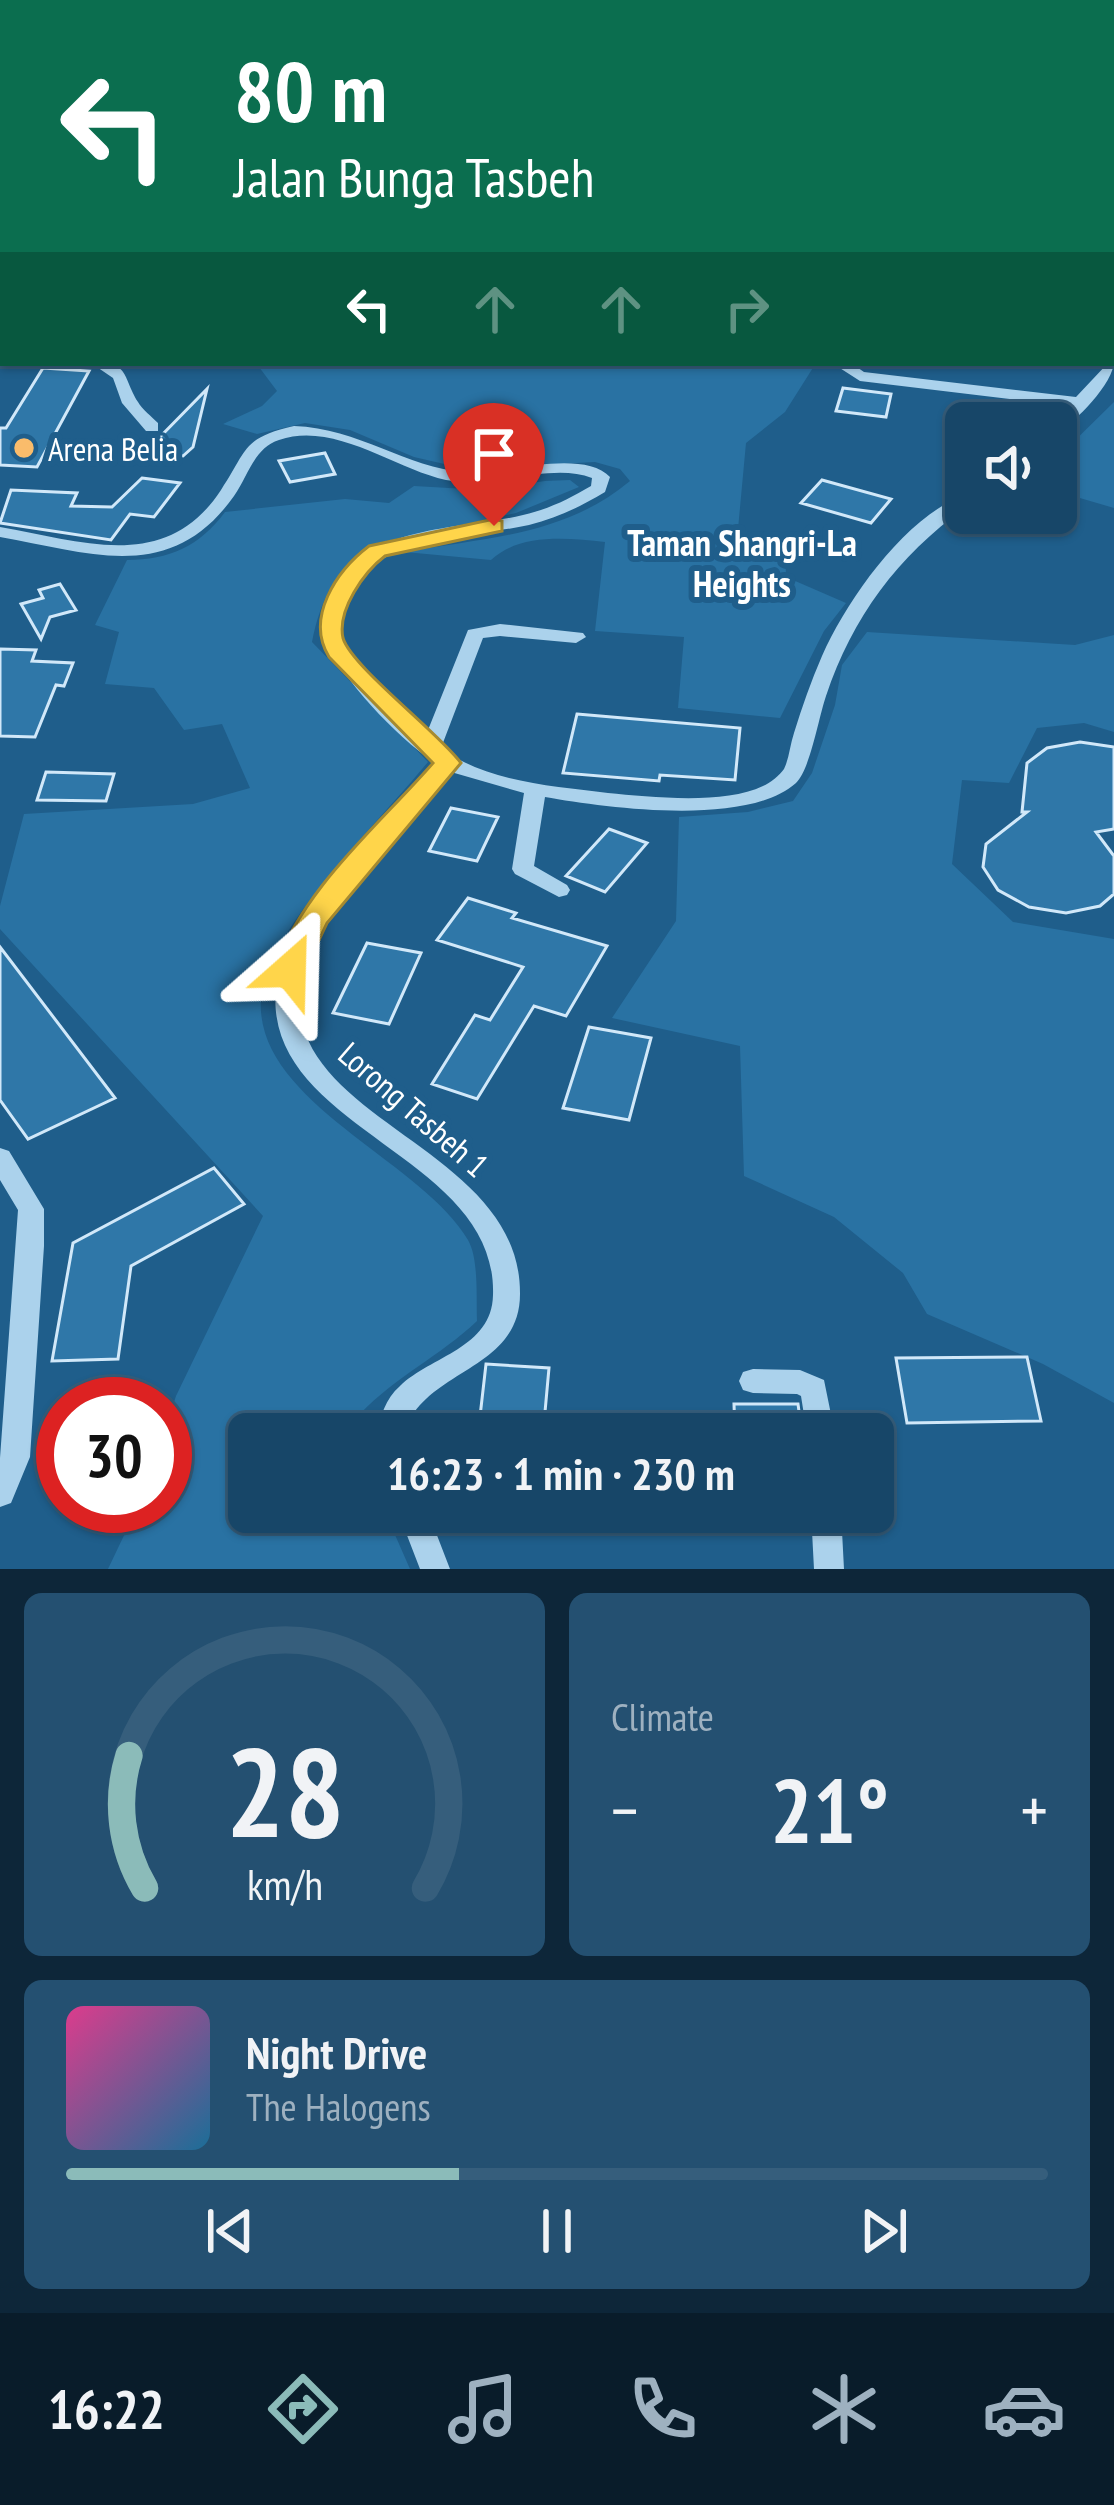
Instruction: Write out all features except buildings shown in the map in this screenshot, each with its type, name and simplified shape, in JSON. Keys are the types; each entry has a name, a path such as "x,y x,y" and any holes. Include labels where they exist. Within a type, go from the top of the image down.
{"street":[{"path":"392,0 425,0"},
{"path":"104,366 120,376 130,403 152,427"},
{"path":"845,366 860,376 1083,403"},
{"path":"1077,409 1111,366"},
{"path":"0,532 135,550 172,547 210,521 259,442 293,430 326,434 468,478 594,471 601,477 598,488 561,512 377,550 342,591 331,614 330,636 338,652 439,755 535,790 679,802 758,797 782,790 791,776 818,679 843,628 882,570 945,517"},
{"path":"439,755 475,634 500,629 576,637"},
{"name":"Lorong Tasbeh 1","path":"394,1413 409,1394 471,1357 503,1322 507,1297 501,1265 491,1228 464,1196 326,1089 300,1055 288,995 298,944 439,755"},
{"path":"535,790 523,868 559,890"},
{"path":"0,1158 31,1209 31,1246 15,1456 0,1493"},
{"path":"753,1381 800,1382 814,1389 817,1413"},
{"path":"421,1533 435,1569"},
{"path":"827,1533 829,1569"}],"shaded area":[{"path":"258,366 814,366 785,412 746,443 738,529 785,544 786,577 846,603 824,631 780,718 678,708 684,637 595,631 605,542 530,541 491,560 405,552 551,524 605,499 630,481 620,469 595,462 466,469 414,457 350,430 305,423 257,434 223,424 262,406 277,391"},
{"path":"1114,402 1114,508 1077,497 1077,438"},
{"path":"570,480 579,487 516,513 372,544 349,563 320,613 312,642 428,762 330,874 295,922 279,946 261,994 266,1037 289,1075 323,1110 441,1207 468,1240 475,1268 477,1321 361,1413 228,1413 228,1533 394,1533 410,1569 108,1569 125,1533 192,1533 192,1377 185,1377 263,1216 0,929 0,906 24,814 193,804 250,788 222,724 184,730 154,688 105,684 119,632 95,625 127,560 182,549 205,534 225,512 345,499 389,503 414,486 484,490"},
{"path":"867,632 1075,645 1114,635 1114,732 1084,723 1037,728 1009,783 962,780 952,864 1013,922 1114,939 1114,1403 1043,1364 927,1314 903,1273 834,1217 744,1176 740,1046 612,1018 676,921 679,817 748,812 793,801 812,773 835,705 842,665"}],"place":[{"name":"Arena Belia","path":"24,448"}],"district":[{"name":"Taman Shangri-La Heights","path":"742,562"}],"route":[{"path":"290,970 298,944 316,916 448,763 338,652 330,636 331,614 342,591 377,550 494,526"}]}
